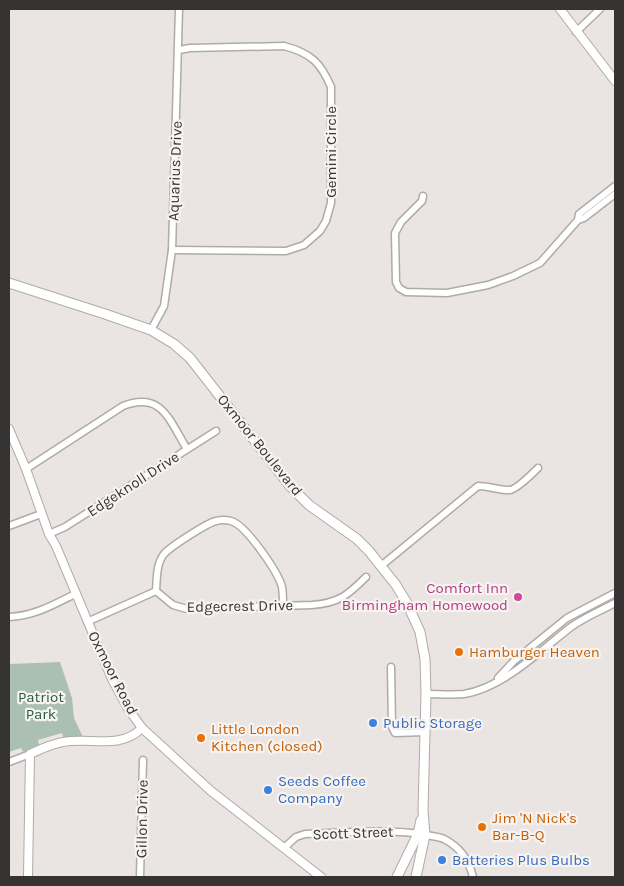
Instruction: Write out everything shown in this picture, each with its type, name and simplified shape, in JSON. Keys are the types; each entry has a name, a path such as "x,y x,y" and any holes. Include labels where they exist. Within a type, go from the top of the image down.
{"main road":[{"name":"Oxmoor Boulevard","path":"9,283 151,330 174,344 190,358 290,486 309,505 357,539 381,566 408,603 420,632 425,659 423,811 416,877"},
{"name":"Oxmoor Boulevard","path":"397,877 421,834"}],"street":[{"name":"Aquarius Drive","path":"151,330 164,306 172,250 179,9"},
{"path":"560,9 615,81"},
{"path":"576,32 600,9"},
{"name":"Gemini Circle","path":"172,250 286,251 304,245 320,231 326,221 331,203 331,88 324,70 314,59 298,50 284,46 190,48 179,50"},
{"path":"593,207 615,186"},
{"path":"423,196 422,201 401,222 395,233 396,282 399,288 406,292 448,293 488,285 513,276 540,263 578,220 579,214 615,194"},
{"path":"26,470 123,406 136,401 147,401 157,405 165,413 187,449"},
{"name":"Oxmoor Road","path":"9,429 26,470 48,534 56,546 112,679 127,707 142,728 211,791 321,877"},
{"name":"Edgeknoll Drive","path":"48,534 65,527 216,431"},
{"path":"381,566 478,486 509,490 515,488 538,468"},
{"path":"9,526 41,514"},
{"path":"87,622 156,591 158,565 164,554 214,521 229,520 240,525 246,531 276,573 282,587 283,606"},
{"name":"Edgecrest Drive","path":"156,591 173,604 187,609 312,605 342,599 366,577"},
{"path":"490,685 514,661 567,618 615,593"},
{"path":"9,617 42,611 75,594"},
{"path":"426,694 465,694 490,685 526,663 572,627 615,603"},
{"path":"391,667 392,727 395,733 425,732"},
{"path":"9,762 51,745 64,742 121,741 135,735 142,728"},
{"path":"28,877 30,754"},
{"name":"Gillon Drive","path":"140,877 143,760"},
{"name":"Scott Street","path":"285,848 296,837 305,834 393,831 421,834 442,838 455,846 467,860 473,877"}],"green space":[{"name":"Patriot Park","path":"60,662 72,698 74,718 83,737 63,737 62,733 38,740 39,745 23,752 21,748 9,752 9,664"}],"place":[{"name":"Comfort Inn Birmingham Homewood","path":"518,597"},
{"name":"Hamburger Heaven","path":"459,652"},
{"name":"Public Storage","path":"373,723"},
{"name":"Little London Kitchen (closed)","path":"201,738"},
{"name":"Seeds Coffee Company","path":"268,790"},
{"name":"Jim 'N Nick's Bar-B-Q","path":"482,827"},
{"name":"Batteries Plus Bulbs","path":"442,860"}]}
